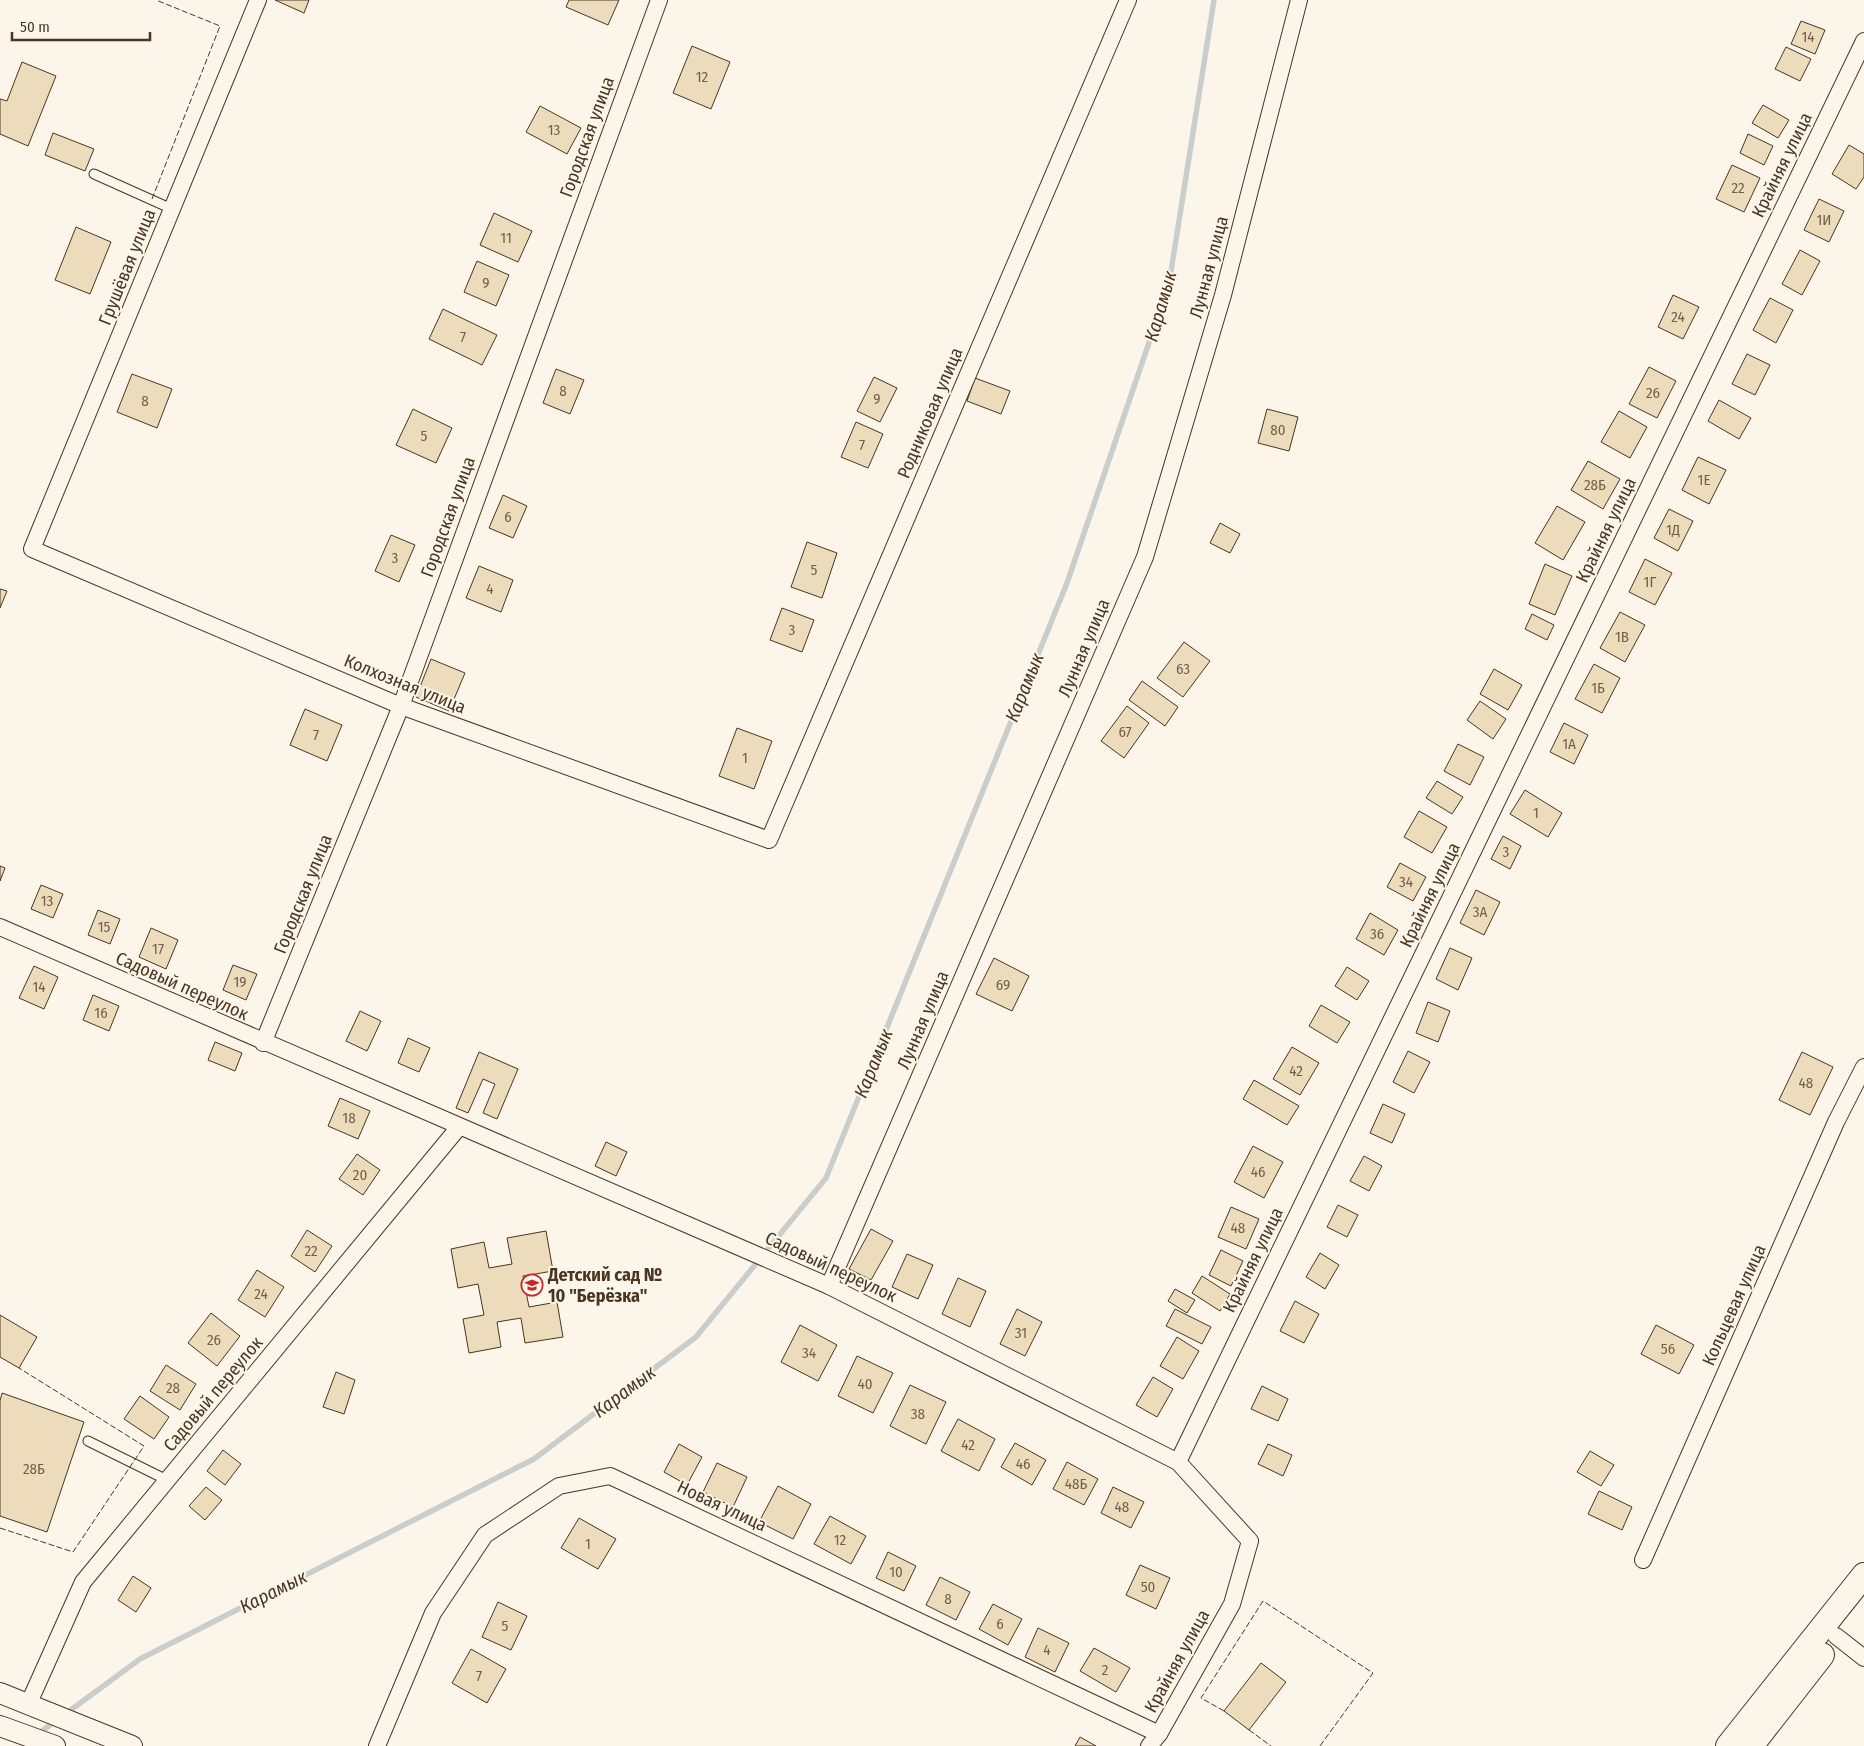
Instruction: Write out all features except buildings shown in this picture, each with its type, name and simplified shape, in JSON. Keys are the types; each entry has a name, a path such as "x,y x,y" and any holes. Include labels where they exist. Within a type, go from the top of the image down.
{"main road":[{"path":"1728,1746 1864,1575"},
{"path":"1751,1746 1864,1600"}],"street":[{"name":"Грушёвая улица","path":"32,549 258,0"},
{"name":"Городская улица","path":"264,1043 401,706 658,0"},
{"name":"Родниковая улица","path":"769,840 1128,0"},
{"name":"Лунная улица","path":"830,1286 1145,557 1223,295 1299,0"},
{"name":"Крайняя улица","path":"1154,1740 1232,1604 1250,1541 1178,1462 1864,41"},
{"name":"Колхозная улица","path":"32,549 401,706 769,840"},
{"name":"Садовый переулок","path":"0,927 264,1043 830,1286 1178,1462"},
{"name":"Кольцевая улица","path":"1643,1560 1832,1132 1864,1067"},
{"name":"Садовый переулок","path":"28,1705 83,1582 459,1127"},
{"name":"Новая улица","path":"377,1746 433,1613 485,1535 559,1486 610,1476 1154,1740"},
{"path":"1836,1636 1864,1658"},
{"path":"0,1693 128,1744"},
{"path":"4,1728 55,1746"}],"lane":[{"path":"94,174 172,209"},
{"path":"88,1442 167,1480"}],"waterway":[{"name":"Карамык","path":"64,1715 140,1659 534,1459 696,1337 826,1178 1067,583 1169,284 1214,0"},
{"name":"Карамык","path":"38,1734 57,1720"}],"fence":[{"path":"152,199 220,26 156,0"},
{"path":"0,1528 73,1552 144,1446 19,1368"},
{"path":"1224,1711 1201,1698 1263,1601 1373,1673 1320,1746"},
{"path":"1249,1730 1271,1746"}],"place":[{"name":"Детский сад № 10 \"Берёзка\"","path":"532,1285"}]}
